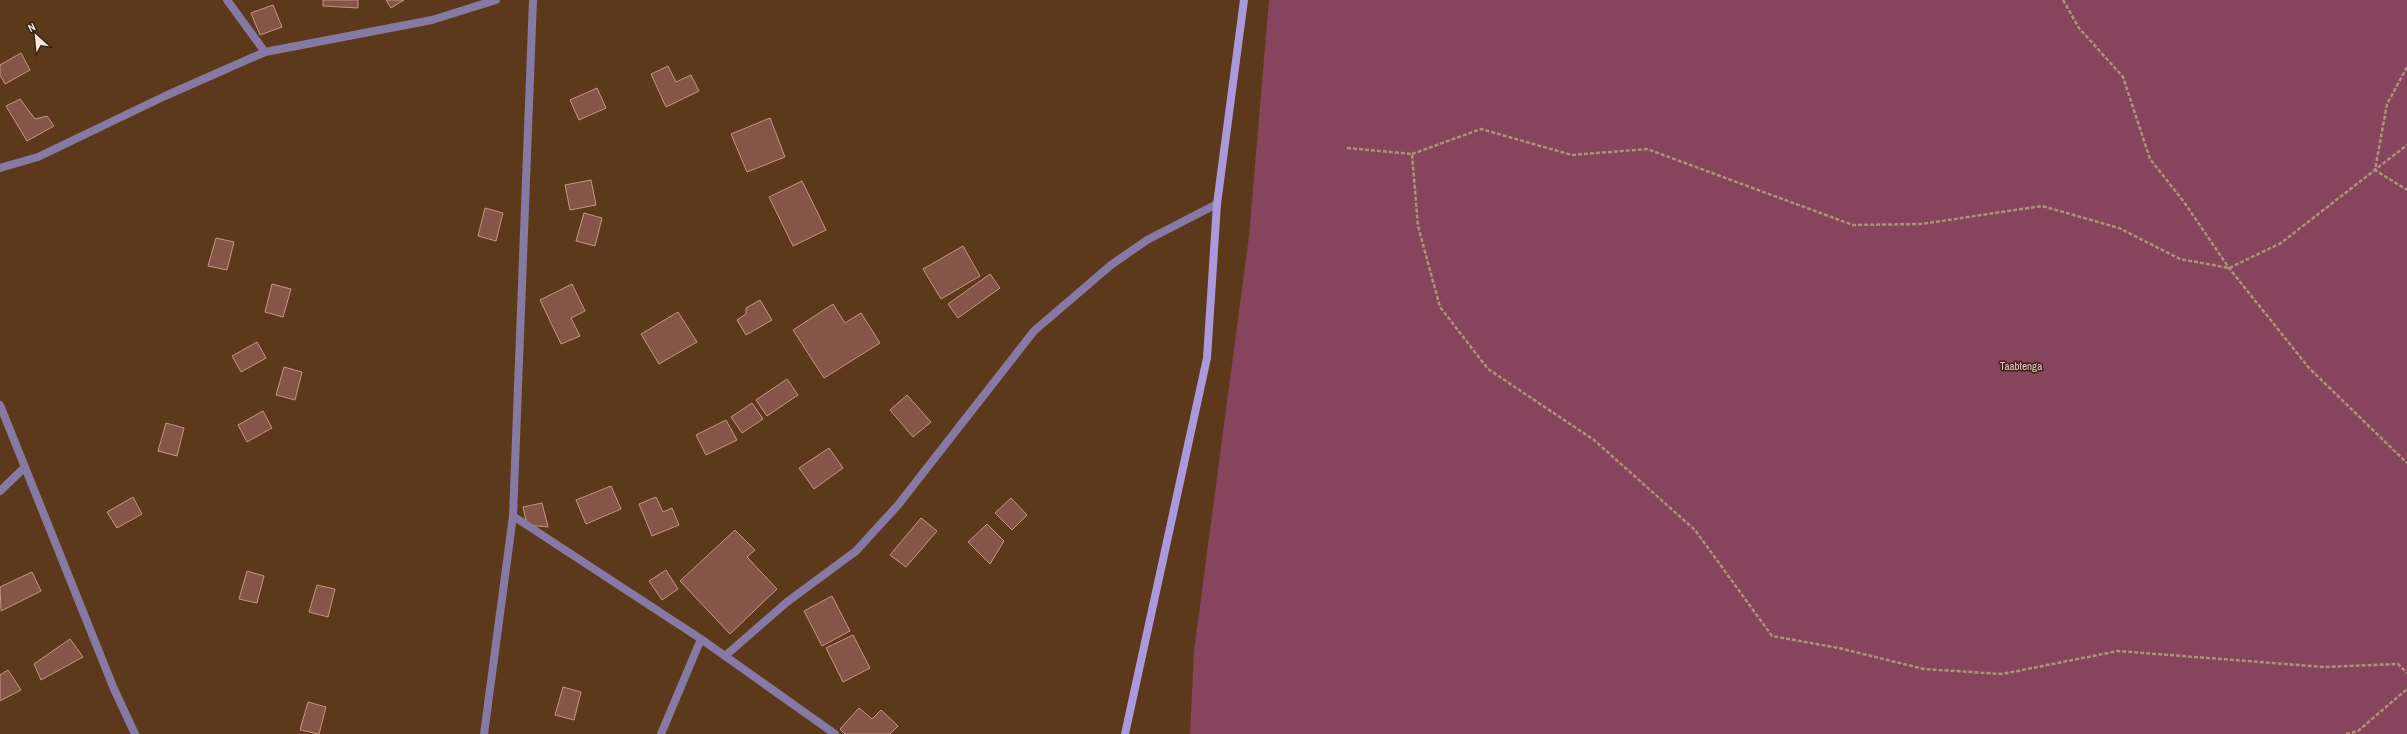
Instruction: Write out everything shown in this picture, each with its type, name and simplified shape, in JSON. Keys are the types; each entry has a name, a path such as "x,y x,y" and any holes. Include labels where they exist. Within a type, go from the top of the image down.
{"street":[{"path":"227,0 264,52"},
{"path":"0,168 38,157 165,96 264,52 432,20 496,0"},
{"path":"484,734 513,516 533,0"},
{"path":"1125,734 1207,358 1218,204 1244,0"},
{"path":"725,656 787,602 856,551 898,505 1034,331 1111,265 1148,240 1218,204"},
{"path":"0,405 114,689 135,734"},
{"path":"0,491 25,467"},
{"path":"513,516 701,639 835,734"},
{"path":"660,734 701,639"}],"path":[{"path":"2064,0 2079,28 2123,77 2150,159 2184,202 2229,268 2309,368 2407,463"},
{"path":"2375,170 2387,104 2407,67"},
{"path":"1347,148 1412,154 1481,129 1572,155 1647,149 1853,225 1921,224 2042,206 2119,228 2180,259 2229,268 2281,242 2407,145"},
{"path":"1412,154 1418,226 1440,307 1488,368 1594,440 1695,530 1772,636 1839,648 1924,669 2002,674 2118,651 2324,667 2398,664 2407,673"},
{"path":"2375,170 2407,190"},
{"path":"2346,734 2358,732 2407,689"}],"green space":[{"name":"Taabtenga","path":"1269,0 2407,0 2407,734 1190,734 1194,651 1249,236"}],"building":[{"path":"323,0 358,0 358,8 323,6"},
{"path":"386,0 404,0 391,8"},
{"path":"273,5 282,27 260,35 251,13"},
{"path":"21,53 30,70 5,84 0,75 0,65"},
{"path":"668,66 676,82 691,75 699,91 666,107 651,74"},
{"path":"597,88 606,108 579,120 570,100"},
{"path":"20,99 35,119 47,116 54,126 27,141 6,106"},
{"path":"770,118 785,157 747,172 731,134"},
{"path":"591,180 596,205 570,210 565,185"},
{"path":"802,181 826,230 793,246 769,197"},
{"path":"485,208 503,213 496,241 478,236"},
{"path":"584,213 602,218 595,246 576,241"},
{"path":"216,238 234,242 227,270 208,266"},
{"path":"963,246 980,276 941,299 923,269"},
{"path":"990,274 1000,288 958,318 948,304"},
{"path":"272,284 291,289 283,317 265,312"},
{"path":"572,284 585,311 571,318 580,336 561,344 540,300"},
{"path":"760,300 772,320 746,335 737,320 746,314 746,308"},
{"path":"833,304 845,323 861,313 880,343 824,378 793,330"},
{"path":"678,312 697,342 659,364 641,334"},
{"path":"257,342 266,358 241,372 232,356"},
{"path":"284,367 302,372 295,400 276,395"},
{"path":"787,379 798,395 767,416 756,400"},
{"path":"907,395 931,422 913,437 890,410"},
{"path":"752,403 763,419 742,433 731,417"},
{"path":"263,411 272,428 247,442 238,425"},
{"path":"726,420 737,440 706,455 696,435"},
{"path":"166,423 184,428 177,456 158,451"},
{"path":"829,448 843,468 814,489 799,468"},
{"path":"611,486 621,509 586,524 576,500"},
{"path":"133,497 142,514 117,528 107,512"},
{"path":"656,497 663,512 672,508 679,525 652,536 639,504"},
{"path":"1011,498 1027,515 1012,530 995,513"},
{"path":"542,503 548,527 527,525 523,507"},
{"path":"921,518 937,531 906,567 890,555"},
{"path":"987,524 1004,541 990,564 968,542"},
{"path":"735,530 755,550 747,557 777,589 730,634 680,581"},
{"path":"666,570 678,589 662,600 649,581"},
{"path":"247,571 264,576 257,603 239,599"},
{"path":"32,572 41,591 1,611 0,587"},
{"path":"317,585 335,589 328,617 309,612"},
{"path":"832,596 850,631 822,646 804,611"},
{"path":"853,635 870,668 843,682 826,648"},
{"path":"70,639 83,657 41,680 34,664"},
{"path":"8,670 21,690 0,701 0,675"},
{"path":"563,687 581,692 574,720 555,715"},
{"path":"308,702 326,707 319,734 300,730"},
{"path":"859,708 872,719 881,710 898,726 890,734 845,734 840,729"}]}
